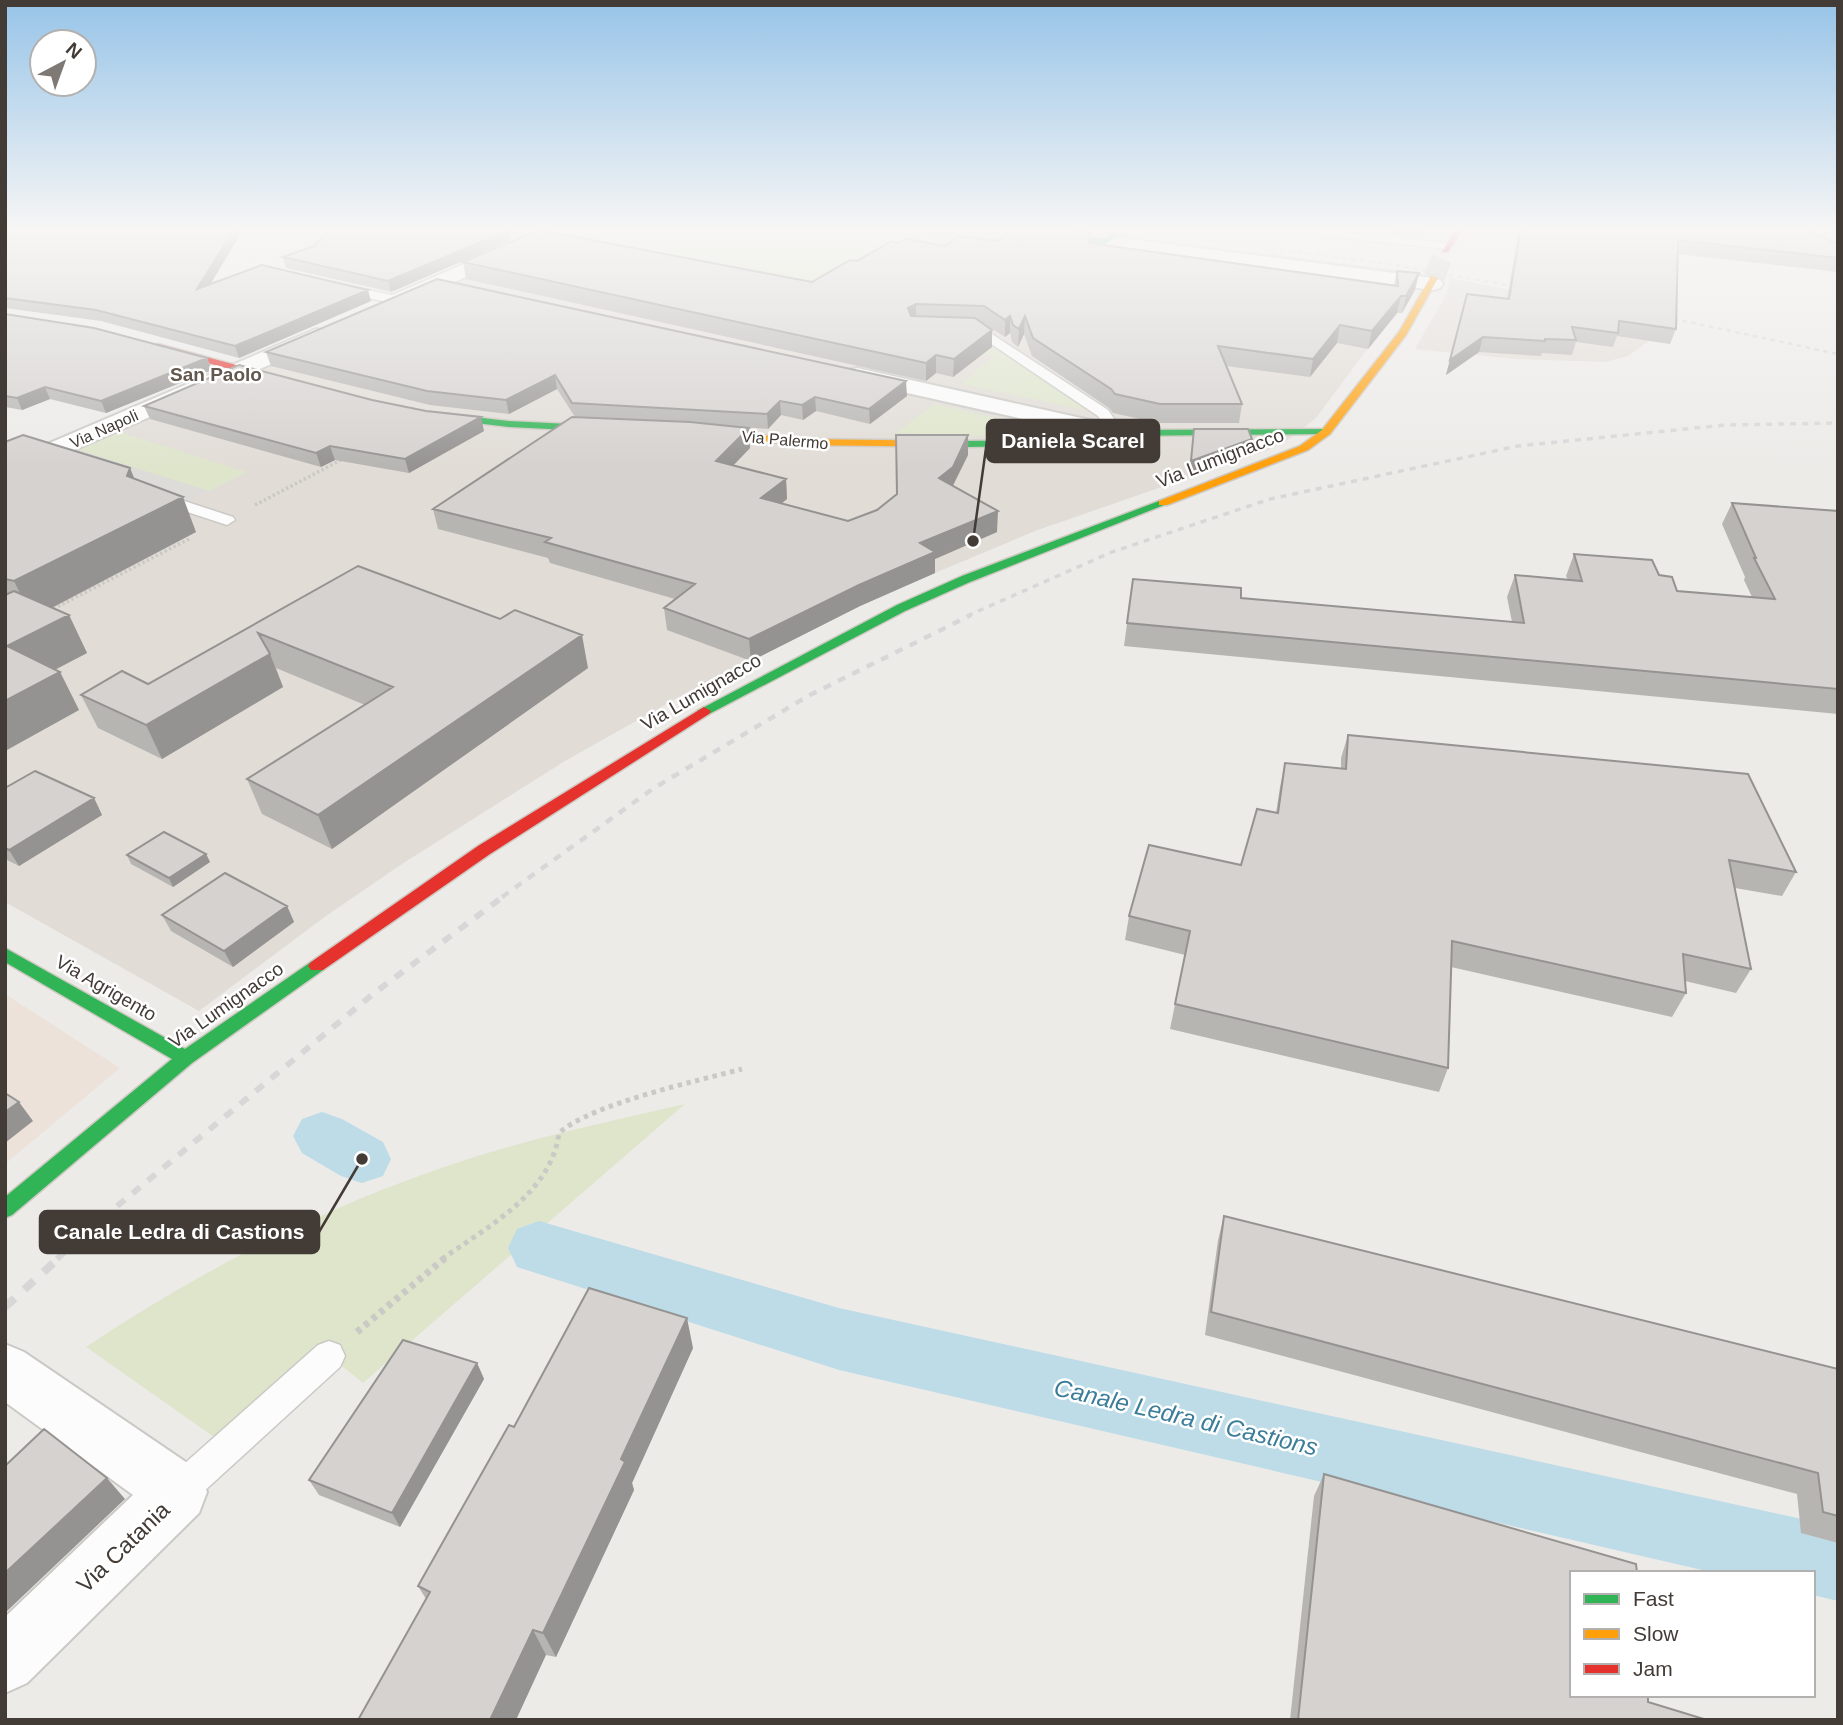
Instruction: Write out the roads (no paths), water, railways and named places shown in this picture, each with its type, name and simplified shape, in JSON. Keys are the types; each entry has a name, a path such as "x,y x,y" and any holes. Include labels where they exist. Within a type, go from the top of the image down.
{"main road":[{"name":"Via Lumignacco","path":"5,1209 186,1058 484,850 691,718 912,603 1068,538 1304,448 1325,432 1348,407 1416,308"},
{"path":"138,342 302,385"},
{"path":"416,412 509,424 622,429"},
{"name":"Via Palermo","path":"681,431 800,442 907,445 1041,443 1116,433 1325,432"},
{"name":"Via Agrigento","path":"5,954 186,1058"}],"street":[{"path":"360,316 377,308"},
{"name":"Via Napoli","path":"5,472 336,327"},
{"path":"832,369 1116,433"},
{"path":"5,452 36,459"},
{"name":"Via Catania","path":"5,1370 178,1492 5,1661"}],"lane":[{"path":"953,328 978,329 1103,413 1116,433"},
{"path":"36,459 61,467"},
{"path":"148,495 226,520"},
{"path":"178,1492 329,1356"}],"waterway":[{"name":"Canale Ledra di Castions","path":"322,1136 362,1159"},
{"name":"Canale Ledra di Castions","path":"539,1248 839,1339 1838,1564"}],"railway":[{"path":"1656,315 1838,354"},
{"path":"967,616 1112,552 1270,499 1518,446 1725,425 1838,423"},
{"path":"502,897 654,788 808,696 971,615"},
{"path":"57,1259 99,1221 373,994 504,896"},
{"path":"5,1307 59,1258"}],"place":[{"name":"Daniela Scarel","path":"973,541"},
{"name":"Canale Ledra di Castions","path":"362,1159"}],"district":[{"name":"San Paolo","path":"216,374"}]}
